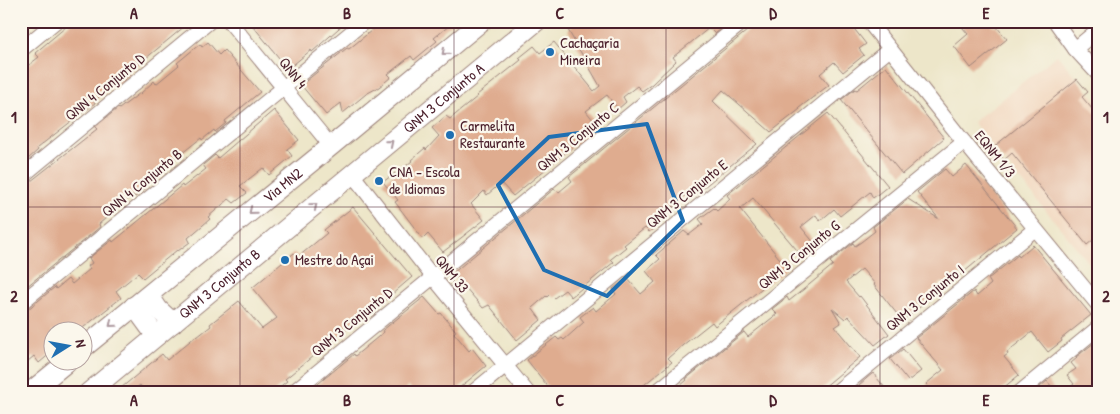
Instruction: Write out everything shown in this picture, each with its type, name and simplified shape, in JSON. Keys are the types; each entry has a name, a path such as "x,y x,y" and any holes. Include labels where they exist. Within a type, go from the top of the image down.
{"main road":[{"name":"Via MN2","path":"92,341 482,21"},
{"path":"511,43 528,21"},
{"name":"QNM 3 Conjunto A","path":"352,174 537,21"},
{"name":"QNM 3 Conjunto B","path":"88,393 352,174"},
{"path":"142,300 158,309 173,323"},
{"path":"142,300 144,317 156,336"},
{"path":"30,393 55,372"}],"street":[{"path":"21,50 56,21"},
{"name":"QNN 4 Conjunto D","path":"21,177 210,21"},
{"name":"QNN 4","path":"229,21 331,146"},
{"name":"QNN 4 Conjunto B","path":"21,304 365,21"},
{"name":"QNM 3 Conjunto C","path":"433,277 744,21"},
{"name":"EQNM 1/3","path":"868,21 964,142 1099,306"},
{"path":"1055,21 1075,49 1099,75"},
{"path":"1075,49 1099,28"},
{"name":"QNM 3 Conjunto E","path":"472,393 890,49"},
{"name":"QNM 3 Conjunto G","path":"655,393 964,142"},
{"name":"QNM 33","path":"352,174 528,393"},
{"name":"QNM 3 Conjunto I","path":"835,393 1035,229"},
{"name":"QNM 3 Conjunto D","path":"292,393 433,277"},
{"path":"1018,393 1099,327"}],"highlighted area":[{"path":"647,124 683,221 607,296 544,270 498,185 549,137"}],"shaded area":[{"path":"1057,55 1099,104 1099,275 973,122"}],"building":[{"path":"73,21 191,21 128,73 130,75 94,101 95,103 37,148 38,150 27,160 25,158 21,161 21,71 39,57 35,53"},
{"path":"249,21 347,21 312,52 311,50 288,69"},
{"path":"383,21 455,21 434,38 437,41 414,60 411,56 388,74 391,77 379,87 366,94 343,113 341,103 326,115 301,85"},
{"path":"578,21 729,22 715,34 709,28 673,57 676,61 652,84 642,91 637,86 623,97 626,102 618,109 607,95 586,111 598,126 513,196 501,183 487,195 484,191 471,204 484,220 443,252 428,234 423,239 395,202 398,200 383,182 396,174 425,148 426,150 439,136 432,128 446,116 450,119 521,60 519,58 534,46 540,53 554,42 594,91 600,86 568,30"},
{"path":"759,21 809,21 814,26 817,21 848,21 866,44 859,49 864,55 843,72 834,62 820,74 829,85 771,132 723,90 713,101 757,144 693,196 689,192 654,222 657,226 649,232 645,228 624,245 626,247 611,259 614,262 571,297 565,290 554,298 550,294 546,296 532,308 541,320 517,340 489,305 483,308 453,273 554,189 559,192 572,181 569,177"},
{"path":"957,21 989,21 1007,39 971,68 954,46 968,34"},
{"path":"208,42 219,55 224,50 260,92 225,121 226,123 215,132 214,130 202,140 201,138 166,166 168,167 144,187 146,188 135,197 133,195 99,224 100,227 21,291 21,189 97,129 95,127 118,108 140,94 154,81 156,84 200,44 202,47"},
{"path":"886,66 944,138 902,174 841,100 855,89 857,90"},
{"path":"1077,79 1088,92 1082,97 1099,117 1099,235 1087,245 1012,153 1004,160 995,149 996,145"},
{"path":"274,110 299,140 287,149 292,156 269,175 263,168 240,186 247,193 234,203 229,199 188,238 190,242 177,250 143,278 138,273 116,291 121,298 90,322 42,322 42,360 39,363 34,356 21,367 21,315 55,287 56,289 68,279 72,284 90,269 88,266 92,263 89,258 112,240 113,242 182,185 183,187 206,169 203,165 215,155 218,158"},
{"path":"828,113 888,186 873,198 870,192 840,216 834,209 820,221 816,215 801,227 816,245 802,256 753,198 740,209 787,268 715,326 712,322 683,345 668,358 672,362 634,393 553,393 527,360 556,337 559,340 562,338 564,340 584,322 580,317 593,307 596,311 616,294 613,289 627,278 641,294 655,282 646,271 660,259 656,255 684,231 689,235 703,224 699,219 714,208 717,211 730,199 727,195"},
{"path":"966,165 1017,228 946,287 943,282 928,294 931,298 905,319 901,319 862,269 846,282 860,296 889,334 875,345 848,316 845,319 832,308 841,323 835,327 860,357 817,393 672,393 686,379 744,332 748,337 777,314 772,309 787,297 789,301 804,289 833,265 830,262 853,243 855,246 875,231 873,227 908,199 939,219 917,192 945,169 952,177"},
{"path":"353,207 412,277 369,314 365,317 363,315 285,379 287,381 272,393 147,393 140,385 130,393 115,393 162,354 167,360 211,326 210,324 239,301 262,329 277,318 252,288 294,253 298,257 327,233 324,230"},
{"path":"1033,245 1091,315 1048,352 1032,332 1007,352 1008,354 1004,357 1019,375 997,393 934,393 926,384 943,370 916,338 974,291 977,296 991,284 988,279"},
{"path":"424,297 456,331 454,333 469,351 472,348 486,366 453,393 414,393 409,386 401,393 307,393 354,354 355,356 384,332 383,330"},
{"path":"1099,339 1099,393 1064,393 1074,384 1067,375 1076,369 1071,363"},
{"path":"903,349 921,371 908,381 890,359"},
{"path":"873,373 889,393 850,393 859,385"},
{"path":"1047,381 1057,393 1033,393"}],"place":[{"name":"Cachaçaria Mineira","path":"550,52"},
{"name":"Carmelita Restaurante","path":"450,135"},
{"name":"CNA - Escola de Idiomas","path":"379,181"},
{"name":"Mestre do Açai","path":"285,260"}]}
